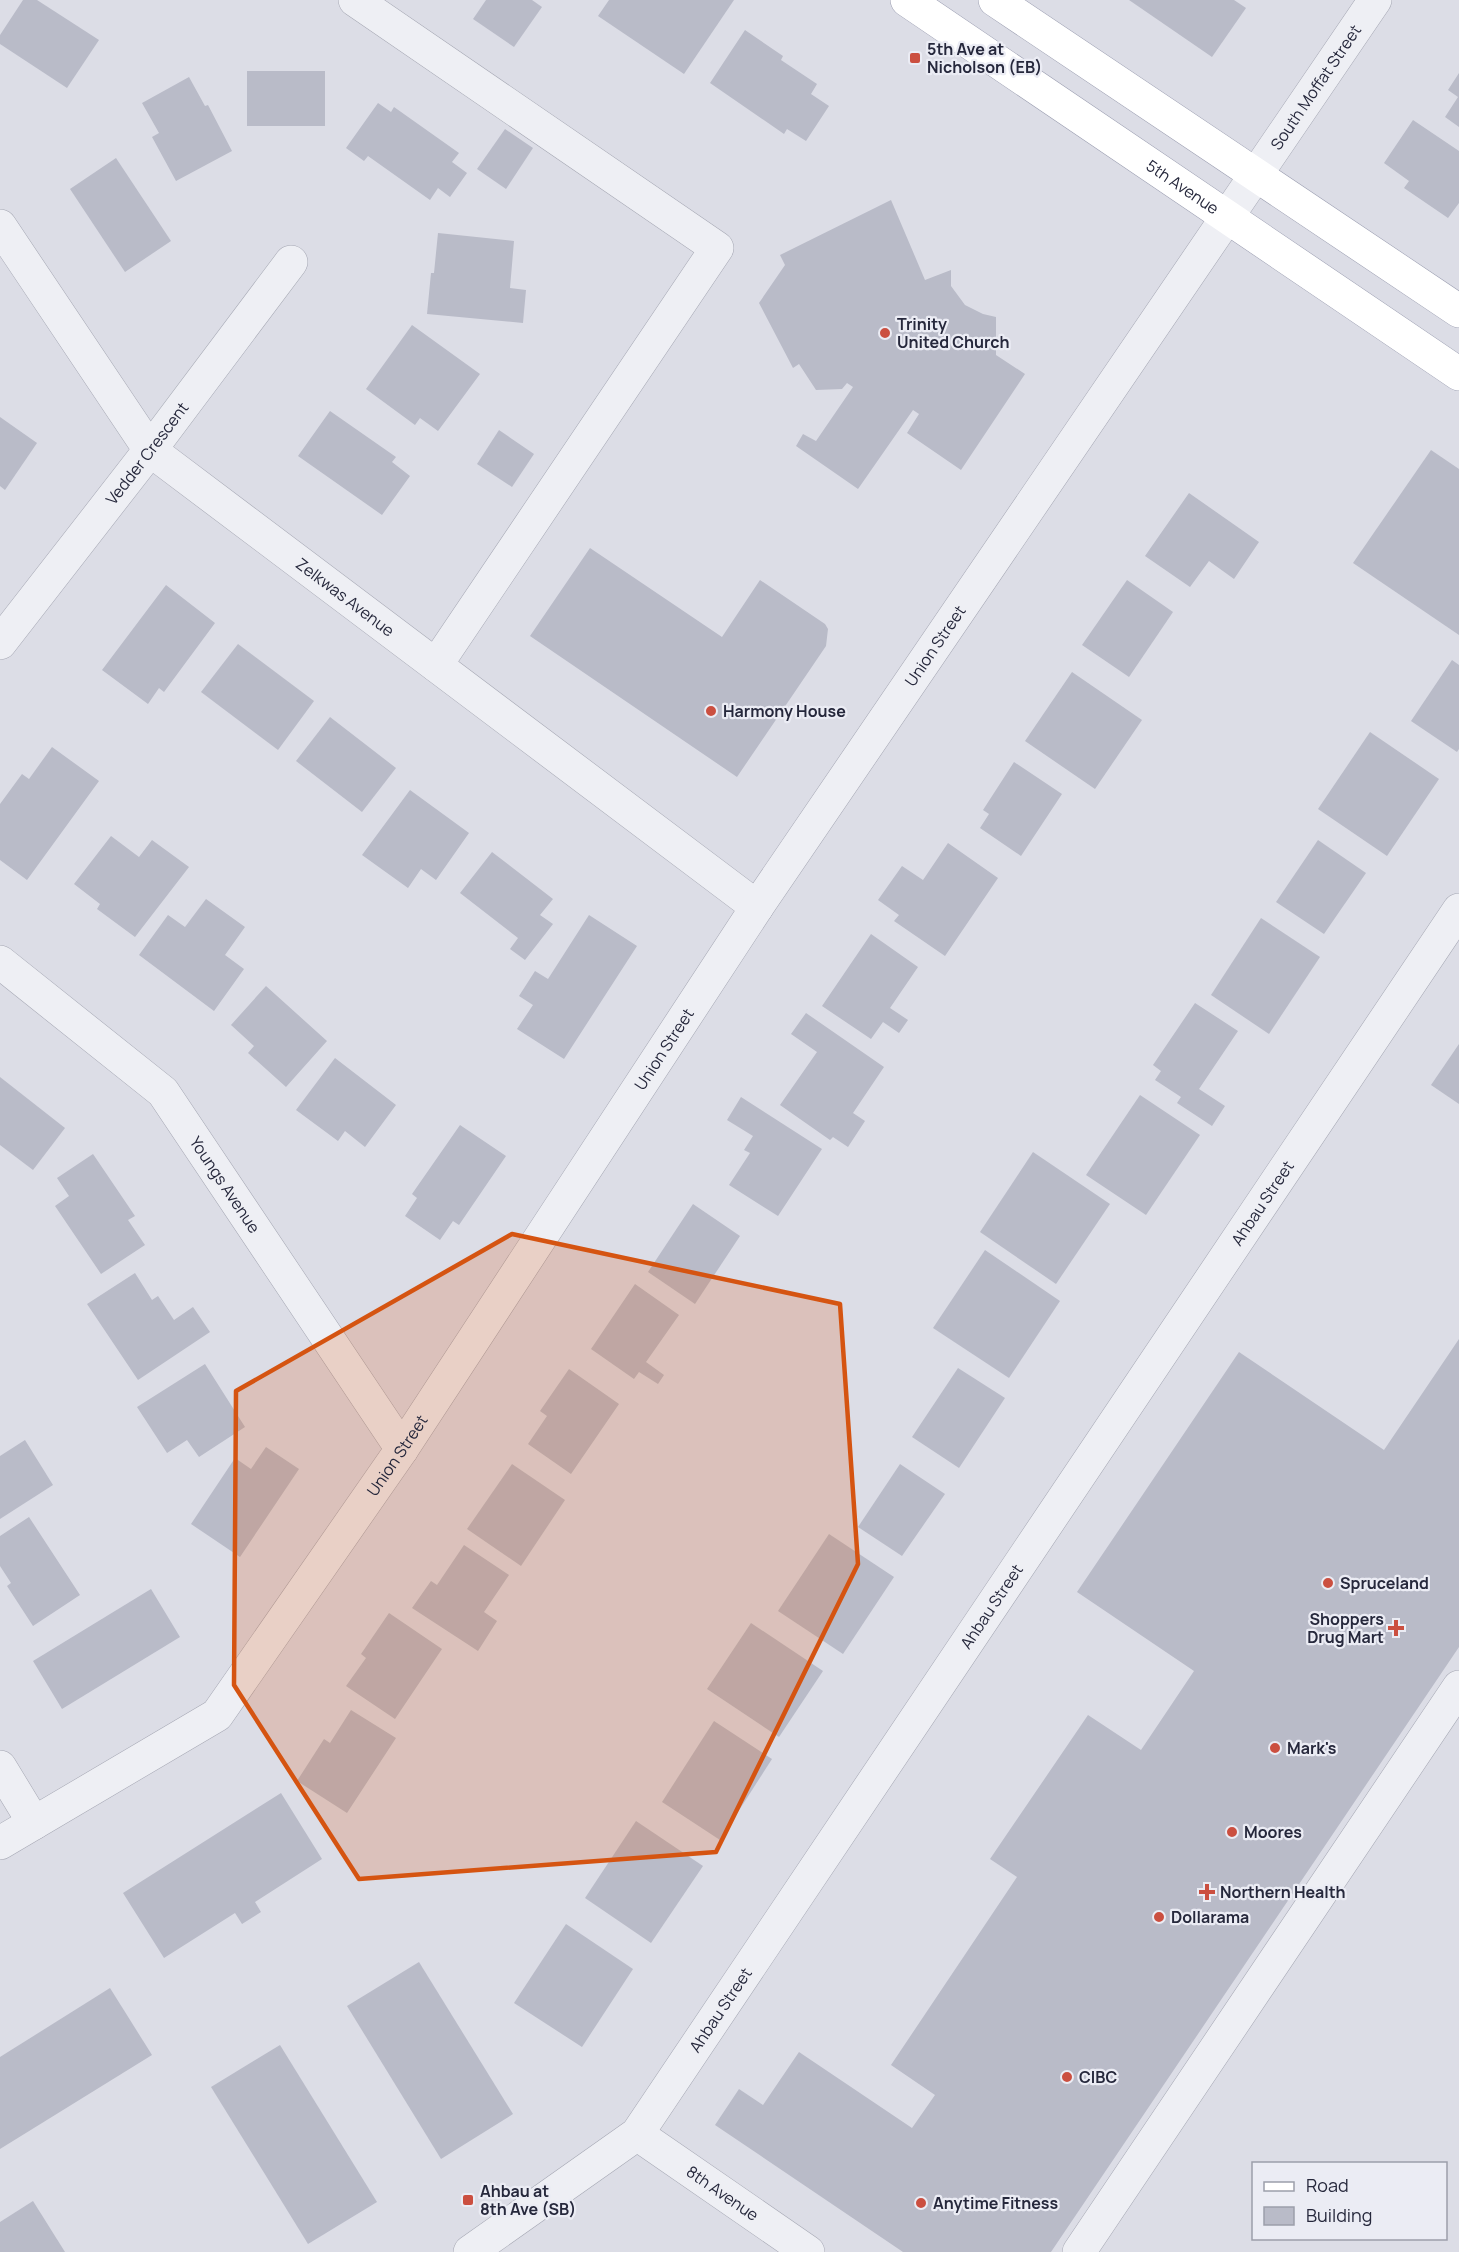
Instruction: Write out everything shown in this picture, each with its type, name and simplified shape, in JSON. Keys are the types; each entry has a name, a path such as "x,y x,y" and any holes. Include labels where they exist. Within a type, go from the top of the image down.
{"main road":[{"name":"5th Avenue","path":"907,0 1459,374"},
{"path":"1008,4 1255,176 1459,311"}],"street":[{"path":"356,0 717,248 436,665"},
{"name":"South Moffat Street","path":"1255,176 1376,0"},
{"name":"Union Street","path":"0,1843 217,1715 402,1449 757,907 1255,176"},
{"name":"Zelkwas Avenue","path":"0,226 150,450 757,907"},
{"name":"Vedder Crescent","path":"0,643 150,450 291,262"},
{"name":"Ahbau Street","path":"470,2252 637,2134 1459,910"},
{"name":"Youngs Avenue","path":"0,962 163,1092 402,1449"},
{"path":"1079,2252 1459,1687"},
{"path":"0,1767 34,1823"},
{"name":"8th Avenue","path":"637,2134 808,2252"}],"highlighted area":[{"path":"512,1234 840,1304 858,1564 716,1852 359,1879 234,1685 236,1391"}],"building":[{"path":"23,0 37,0 99,40 67,88 0,44 0,35"},
{"path":"486,0 532,0 542,7 514,47 473,19"},
{"path":"609,0 734,0 684,74 598,16"},
{"path":"1129,0 1234,0 1246,8 1212,57"},
{"path":"745,30 783,56 781,60 817,84 811,94 829,106 806,141 787,129 784,134 710,83"},
{"path":"247,71 325,71 325,126 247,126"},
{"path":"1459,73 1459,127 1445,117 1458,97 1448,90"},
{"path":"189,77 205,106 208,105 232,151 176,181 152,137 159,133 142,103"},
{"path":"378,103 391,112 394,107 459,153 452,162 467,173 450,197 438,188 430,200 368,156 364,161 346,148"},
{"path":"1413,120 1459,151 1459,203 1448,218 1404,188 1409,181 1384,163"},
{"path":"505,129 533,148 506,189 477,169"},
{"path":"116,158 171,241 125,272 70,189"},
{"name":"Trinity United Church","path":"891,200 925,280 951,270 951,286 965,305 983,314 996,317 996,355 1025,374 961,470 907,433 919,414 913,410 858,489 796,446 803,434 816,441 853,387 847,383 842,389 816,390 799,364 793,368 759,303 785,265 780,255"},
{"path":"438,233 514,241 510,288 526,290 523,323 427,314"},
{"path":"412,325 480,374 438,431 420,418 415,425 366,389"},
{"path":"330,411 396,457 392,462 410,476 382,515 298,456"},
{"path":"0,417 37,443 5,490 0,486"},
{"path":"499,430 534,454 512,487 477,464"},
{"path":"1431,450 1459,469 1459,635 1353,563"},
{"path":"1189,493 1259,542 1234,579 1209,561 1190,587 1145,556"},
{"name":"Harmony House","path":"590,548 722,637 760,580 825,624 828,629 826,646 737,777 530,636"},
{"path":"1127,580 1173,612 1129,677 1082,645"},
{"path":"166,585 215,623 164,692 159,688 148,704 102,670"},
{"path":"238,644 314,701 278,750 201,692"},
{"path":"1452,660 1459,665 1459,749 1457,752 1411,721"},
{"path":"1072,672 1142,720 1095,789 1025,741"},
{"path":"330,717 396,768 362,812 296,761"},
{"path":"1370,732 1439,779 1387,856 1318,809"},
{"path":"52,747 99,781 27,880 0,860 0,804 22,774 29,779"},
{"path":"1014,762 1062,794 1021,856 980,828 989,814 983,810"},
{"path":"410,790 469,833 436,880 421,869 408,888 362,855"},
{"path":"111,836 139,857 152,840 189,867 135,937 97,909 100,904 74,884"},
{"path":"1318,840 1366,873 1324,934 1276,902"},
{"path":"948,843 998,878 945,956 894,921 899,915 878,900 902,866 923,880"},
{"path":"492,852 553,899 540,915 553,924 525,960 510,949 518,938 460,893"},
{"path":"206,899 245,927 225,955 244,969 214,1011 139,955 168,915 185,927"},
{"path":"589,915 637,946 564,1059 517,1029 533,1005 519,996 535,971 548,979"},
{"path":"1261,918 1320,957 1269,1034 1211,995"},
{"path":"871,934 918,967 890,1008 908,1020 899,1033 883,1022 871,1039 822,1006"},
{"path":"266,986 327,1041 286,1087 248,1053 254,1046 231,1025"},
{"path":"1195,1003 1238,1031 1199,1089 1225,1106 1212,1126 1177,1103 1181,1097 1155,1080 1161,1071 1153,1065"},
{"path":"806,1013 884,1067 853,1113 865,1121 848,1147 833,1137 830,1140 780,1105 817,1052 791,1034"},
{"path":"1459,1044 1459,1104 1431,1085"},
{"path":"335,1058 396,1105 365,1147 345,1131 338,1141 296,1110"},
{"path":"0,1077 65,1128 33,1170 0,1145"},
{"path":"1140,1095 1200,1135 1146,1215 1086,1175"},
{"path":"741,1097 822,1149 778,1216 729,1185 750,1153 744,1150 753,1136 727,1120"},
{"path":"460,1125 506,1156 459,1225 453,1221 440,1240 405,1216 417,1198 412,1194"},
{"path":"1033,1152 1110,1204 1056,1284 980,1232"},
{"path":"93,1154 135,1216 128,1220 145,1245 101,1274 55,1206 69,1196 57,1178"},
{"path":"693,1204 740,1236 695,1304 648,1272"},
{"path":"985,1250 1060,1301 1009,1378 933,1328"},
{"path":"135,1273 152,1300 158,1296 174,1320 193,1307 210,1332 138,1380 87,1304"},
{"path":"635,1284 679,1315 646,1362 664,1375 658,1384 639,1372 634,1379 591,1349"},
{"path":"1459,1339 1459,1647 1051,2252 903,2252 715,2125 739,2089 763,2105 799,2052 912,2128 935,2095 891,2065 1017,1877 990,1859 1088,1715 1141,1750 1194,1671 1077,1592 1239,1352 1384,1450"},
{"path":"205,1364 245,1427 199,1457 187,1440 167,1453 137,1407"},
{"path":"958,1368 1005,1398 959,1468 912,1437"},
{"path":"569,1369 619,1404 571,1474 528,1444 547,1416 540,1411"},
{"path":"25,1440 53,1485 0,1519 0,1456"},
{"path":"266,1447 299,1469 240,1557 191,1524 235,1458 251,1469"},
{"path":"512,1464 565,1500 521,1566 467,1529"},
{"path":"900,1464 945,1494 902,1556 858,1527"},
{"path":"29,1517 80,1595 33,1626 7,1586 11,1583 0,1566 0,1536"},
{"path":"829,1534 894,1577 843,1654 778,1611"},
{"path":"464,1545 509,1575 484,1612 497,1621 478,1651 412,1608 431,1581 437,1585"},
{"path":"151,1589 180,1637 62,1709 33,1661"},
{"path":"389,1613 442,1649 395,1719 346,1686 366,1658 361,1654"},
{"path":"751,1623 823,1671 779,1737 707,1689"},
{"path":"351,1710 396,1738 347,1813 297,1781 324,1739 330,1743"},
{"path":"714,1721 772,1759 720,1840 662,1802"},
{"path":"281,1793 322,1859 255,1902 261,1912 242,1924 235,1913 164,1958 123,1893"},
{"path":"636,1821 703,1866 651,1943 585,1898"},
{"path":"566,1924 633,1969 582,2047 514,2003"},
{"path":"419,1962 513,2114 441,2159 347,2006"},
{"path":"110,1988 152,2055 0,2149 0,2057"},
{"path":"280,2045 377,2202 308,2244 211,2087"},
{"path":"33,2201 65,2252 0,2252 0,2222"}],"place":[{"name":"5th Ave at Nicholson (EB)","path":"915,58"},
{"name":"Trinity United Church","path":"885,333"},
{"name":"Harmony House","path":"711,711"},
{"name":"Spruceland","path":"1328,1583"},
{"name":"Shoppers Drug Mart","path":"1396,1628"},
{"name":"Mark's","path":"1275,1748"},
{"name":"Moores","path":"1232,1832"},
{"name":"Northern Health","path":"1207,1892"},
{"name":"Dollarama","path":"1159,1917"},
{"name":"CIBC","path":"1067,2077"},
{"name":"Ahbau at 8th Ave (SB)","path":"468,2200"},
{"name":"Anytime Fitness","path":"921,2203"}]}
